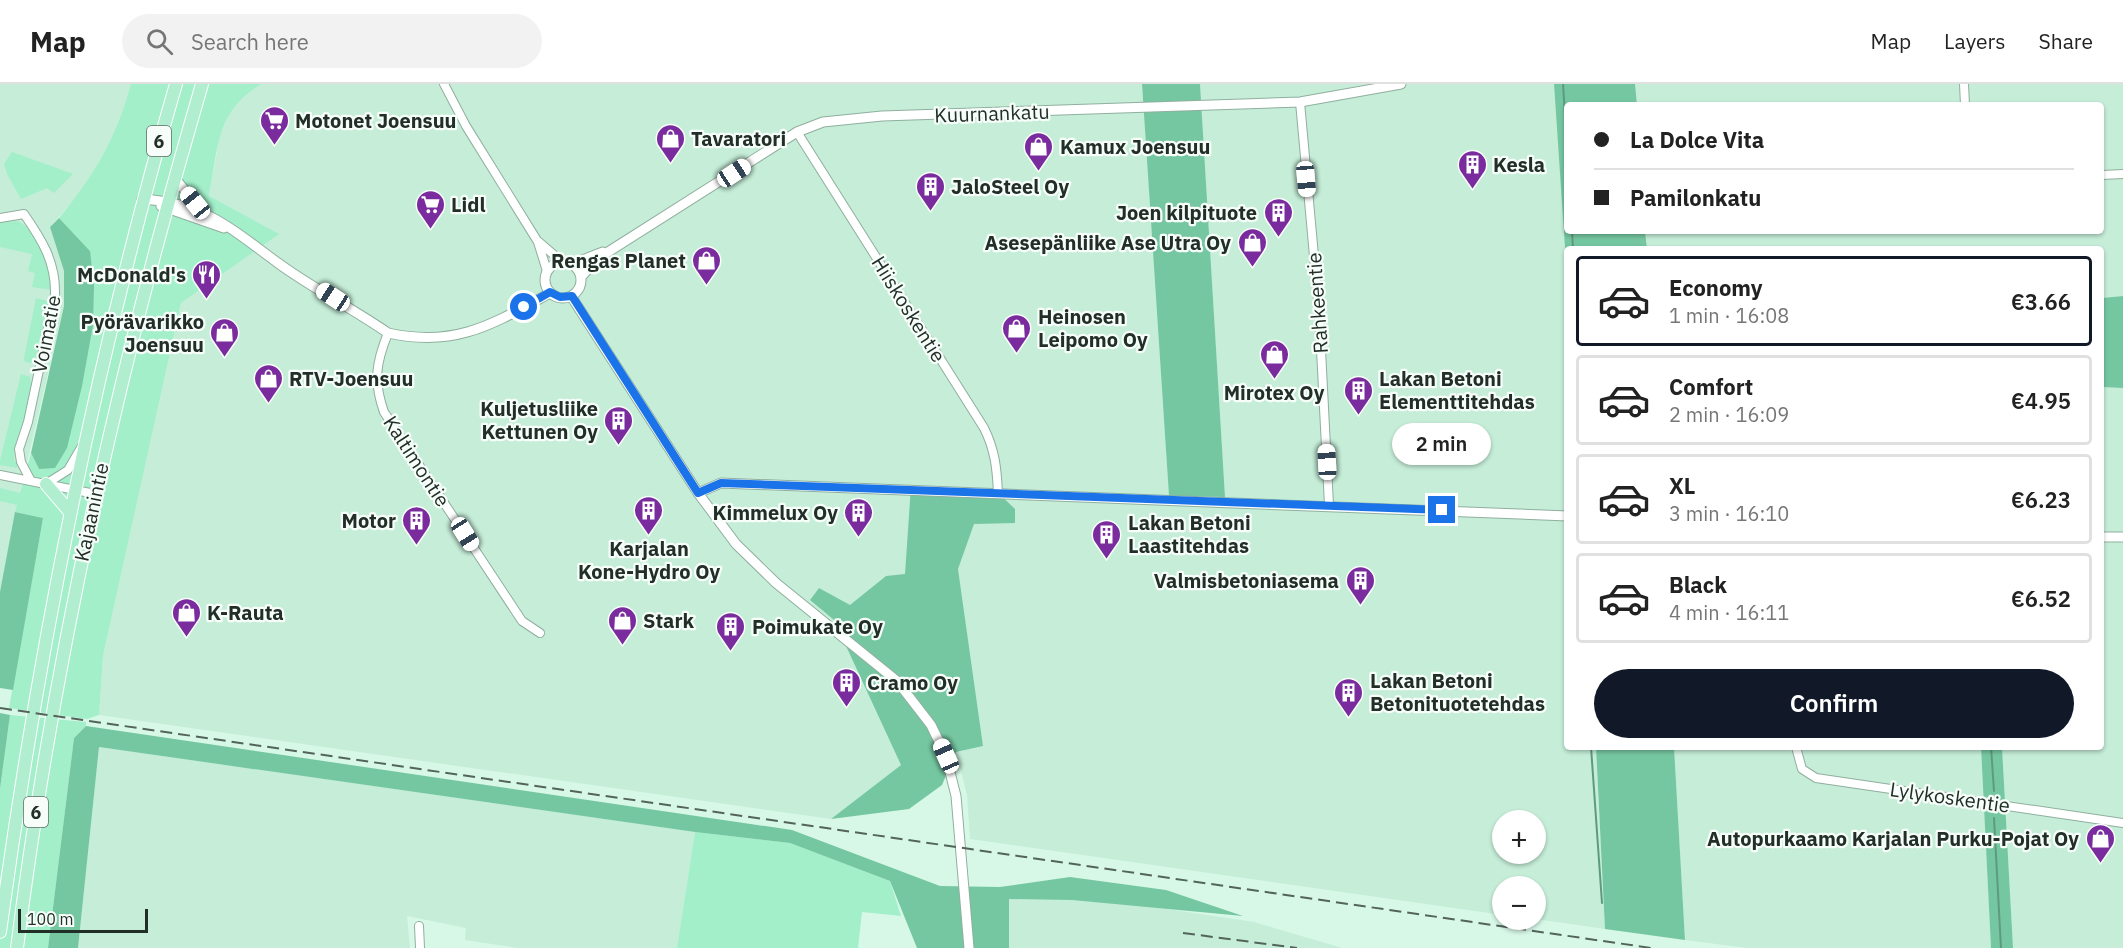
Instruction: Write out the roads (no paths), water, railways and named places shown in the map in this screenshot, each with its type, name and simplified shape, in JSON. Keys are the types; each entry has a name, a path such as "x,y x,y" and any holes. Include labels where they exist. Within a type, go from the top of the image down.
{"highway":[{"name":"Kajaanintie","path":"0,932 34,699 69,511 142,199 176,84"},
{"name":"Kajaanintie","path":"17,948 57,676 95,494 174,177 202,84"},
{"path":"46,484 69,511"}],"street":[{"path":"444,84 466,126 538,242 547,271 545,281 550,292 560,297 572,296 579,288 581,277 572,264 561,261 538,242"},
{"name":"Kuurnankatu","path":"581,277 597,259 797,132 823,122 874,116 1300,102 1401,84"},
{"path":"1964,84 1965,102"},
{"name":"Rahkeentie","path":"1300,102 1319,311 1329,505"},
{"name":"Hiiskoskentie","path":"797,132 984,428 998,464 998,494"},
{"path":"2104,175 2123,174"},
{"path":"174,177 195,203 278,263 388,333 405,337 440,338 484,328 550,292"},
{"path":"142,199 219,219"},
{"path":"167,204 243,236"},
{"name":"Voimatie","path":"0,218 24,214 46,246 56,277 55,295 28,422 19,449 21,462 31,481"},
{"name":"Kuurnankatu","path":"572,264 617,247"},
{"path":"547,271 561,261"},
{"path":"572,296 698,493 728,535 755,564 897,681 931,725 946,756 956,796 969,948"},
{"name":"Kaltimontie","path":"388,333 378,363 376,390 384,412 522,621 540,633"},
{"path":"46,484 68,470 84,442"},
{"path":"0,475 95,494"},
{"path":"698,493 721,483 1564,516"},
{"path":"2104,537 2123,537"},
{"name":"Lylykoskentie","path":"1797,750 1802,769 1816,778 2123,823"},
{"path":"419,926 420,948"}],"waterway":[{"path":"1563,84 1564,102"},
{"path":"1572,234 1573,246"},
{"path":"1591,750 1602,903"},
{"path":"1991,750 1994,791"},
{"path":"1994,818 2001,948"}],"railway":[{"path":"0,708 1651,948"},
{"path":"1183,933 1297,948"}],"place":[{"name":"Motonet Joensuu","path":"274,146"},
{"name":"Tavaratori","path":"670,164"},
{"name":"Kamux Joensuu","path":"1039,172"},
{"name":"Kesla","path":"1472,190"},
{"name":"JaloSteel Oy","path":"930,212"},
{"name":"Lidl","path":"430,230"},
{"name":"Joen kilpituote","path":"1278,238"},
{"name":"Asesepänliike Ase Utra Oy","path":"1252,268"},
{"name":"Rengas Planet","path":"707,286"},
{"name":"McDonald's","path":"207,300"},
{"name":"Heinosen Leipomo Oy","path":"1017,354"},
{"name":"Pyörävarikko Joensuu","path":"225,358"},
{"name":"Mirotex Oy","path":"1274,380"},
{"name":"RTV-Joensuu","path":"268,404"},
{"name":"Lakan Betoni Elementtitehdas","path":"1358,416"},
{"name":"Kuljetusliike Kettunen Oy","path":"619,446"},
{"name":"Karjalan Kone-Hydro Oy","path":"649,536"},
{"name":"Kimmelux Oy","path":"859,538"},
{"name":"Motor","path":"417,546"},
{"name":"Lakan Betoni Laastitehdas","path":"1107,560"},
{"name":"Valmisbetoniasema","path":"1360,606"},
{"name":"K-Rauta","path":"186,638"},
{"name":"Stark","path":"622,646"},
{"name":"Poimukate Oy","path":"731,652"},
{"name":"Cramo Oy","path":"846,708"},
{"name":"Lakan Betoni Betonituotetehdas","path":"1349,718"},
{"name":"Autopurkaamo Karjalan Purku-Pojat Oy","path":"2100,864"}]}
